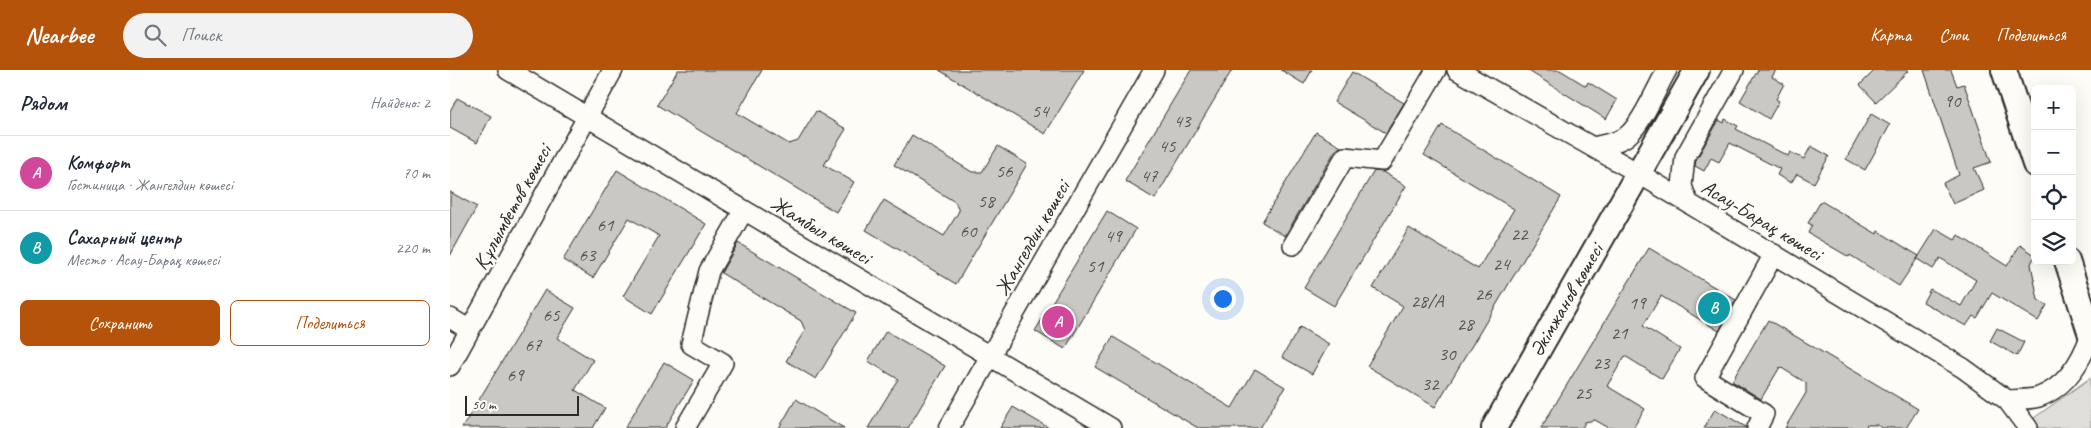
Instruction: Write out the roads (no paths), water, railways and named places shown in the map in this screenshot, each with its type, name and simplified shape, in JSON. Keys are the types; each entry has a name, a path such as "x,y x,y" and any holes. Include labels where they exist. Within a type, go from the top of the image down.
{"main road":[{"name":"Әкімжанов көшесі","path":"1494,428 1697,70"},
{"path":"2004,70 2031,152"},
{"path":"2068,265 2091,335"}],"street":[{"name":"Жамбыл көшесі","path":"508,70 1111,428"},
{"name":"Құлымбетов көшесі","path":"450,366 613,70"},
{"name":"Жангелдин көшесі","path":"949,428 1154,70"},
{"path":"1293,245 1345,157 1382,161 1436,70"},
{"name":"Асау-Барақ көшесі","path":"1457,70 1688,202 1963,368 2007,400 2028,428"},
{"path":"1592,147 1613,142 1629,135 1667,70"},
{"path":"1688,202 1682,186 1685,157 1734,70"},
{"path":"685,428 723,363 691,344 709,271 744,210"},
{"path":"1757,428 1764,414 1705,378 1774,254"},
{"path":"450,318 470,330"},
{"path":"2007,400 2038,398 2054,390 2067,378 2078,363 2091,335"}],"place":[{"name":"Сахарный центр","path":"1714,308"},
{"name":"Комфорт","path":"1058,322"}]}
